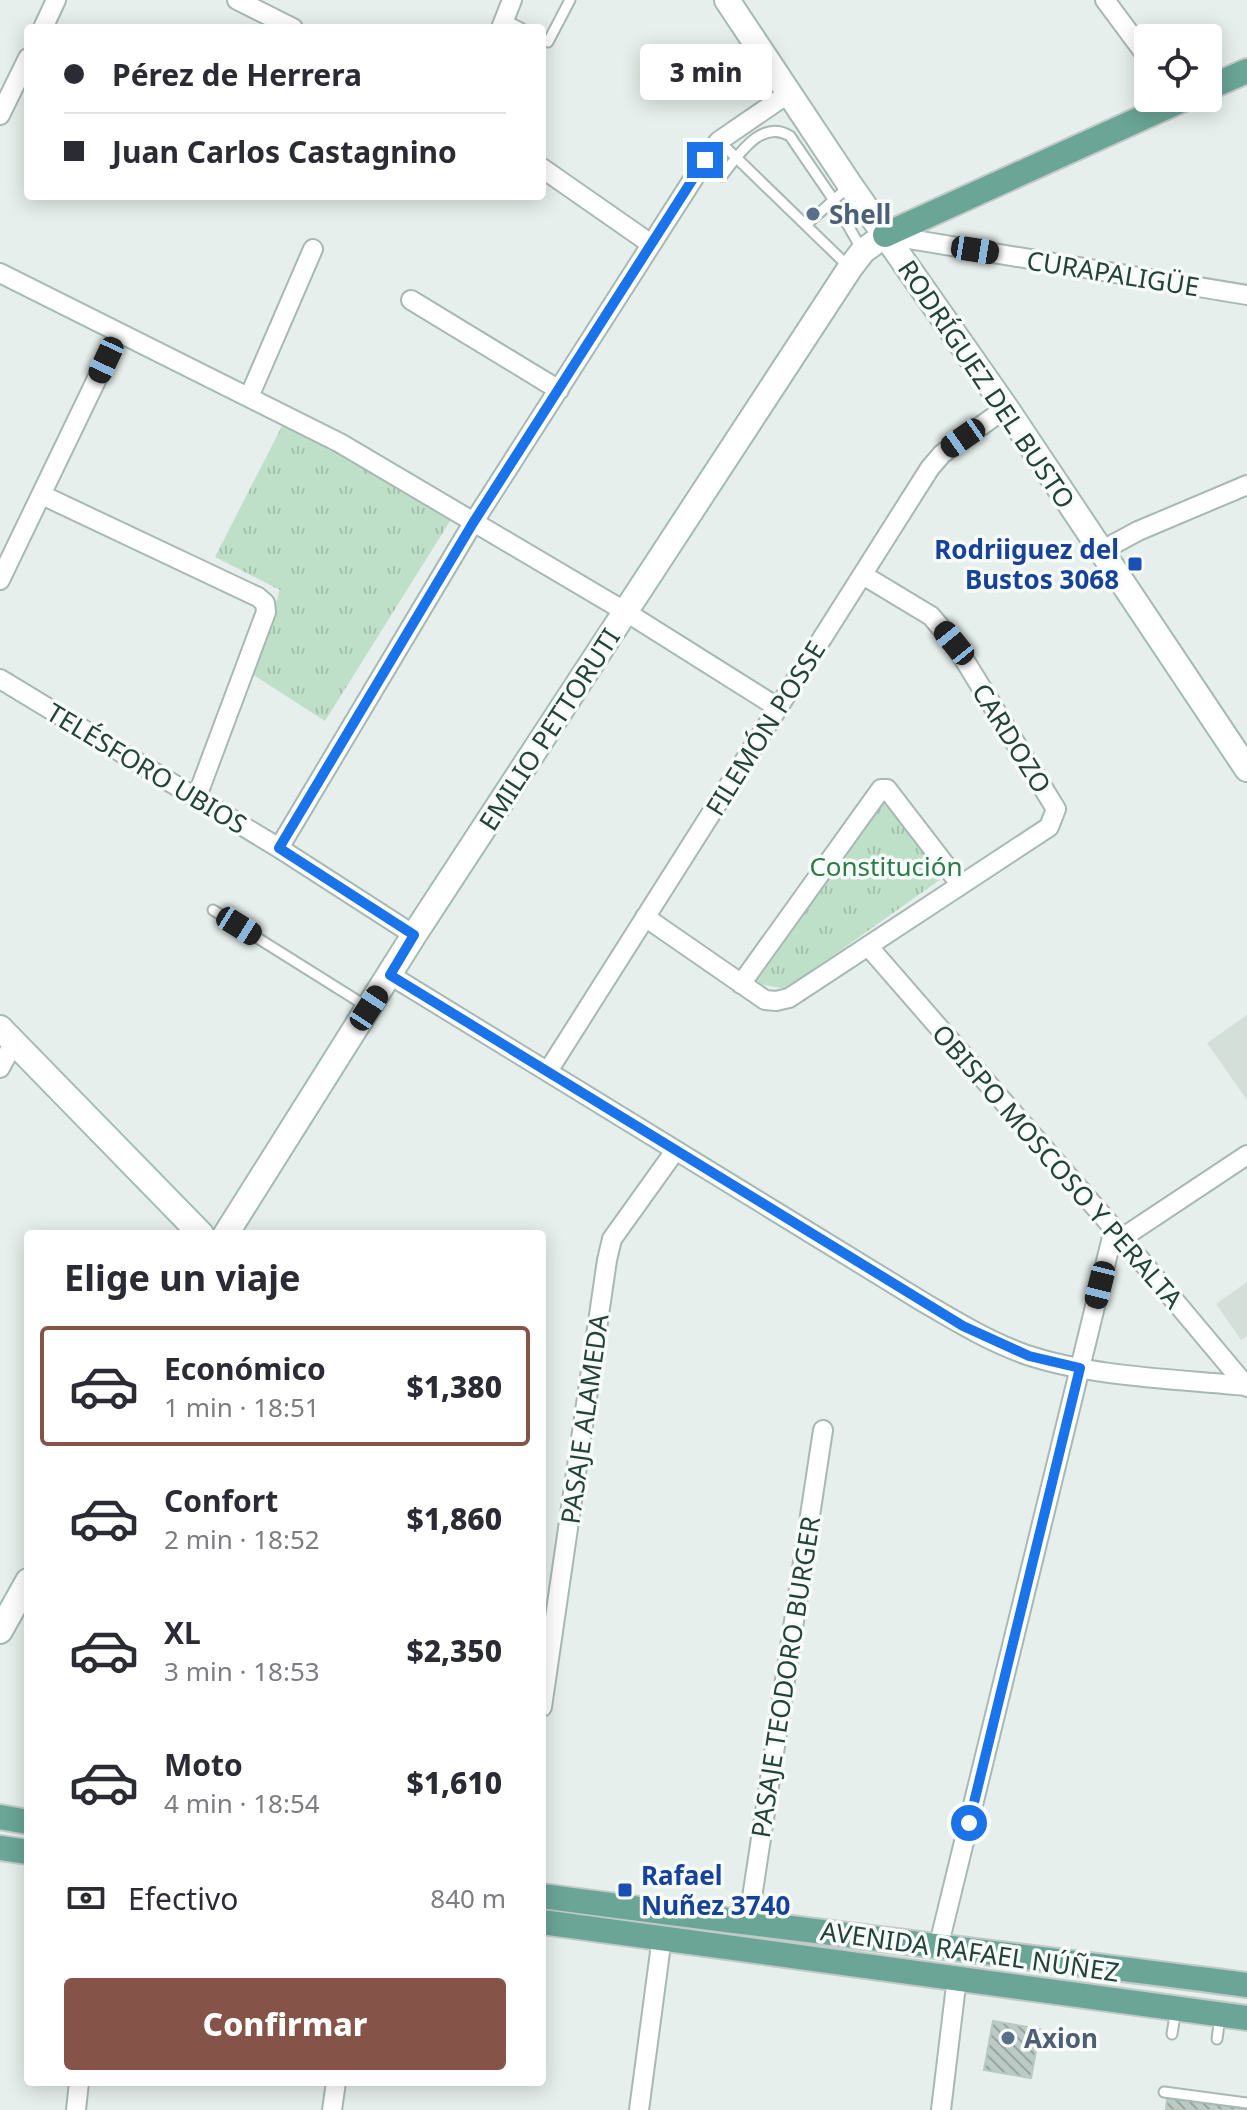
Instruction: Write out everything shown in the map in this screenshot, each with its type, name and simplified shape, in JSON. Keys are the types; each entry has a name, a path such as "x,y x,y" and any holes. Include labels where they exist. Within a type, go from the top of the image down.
{"main road":[{"name":"RODRÍGUEZ DEL BUSTO","path":"727,0 789,93 842,192 885,235 1006,408 1247,769"},
{"path":"1222,82 1247,71"},
{"path":"885,235 1153,112"},
{"name":"EMILIO PETTORUTI","path":"229,1230 414,935 857,260 885,235"},
{"path":"7,1035 197,1230"},
{"path":"0,1631 24,1588"},
{"path":"0,1817 24,1821"},
{"path":"0,1848 24,1851"},
{"name":"AVENIDA RAFAEL NÚÑEZ","path":"546,1897 1247,1985"},
{"name":"AVENIDA RAFAEL NÚÑEZ","path":"546,1922 1247,2018"}],"street":[{"path":"45,24 56,0"},
{"path":"237,0 285,24"},
{"path":"509,24 512,0"},
{"path":"1105,0 1134,39"},
{"path":"0,115 24,66"},
{"path":"279,848 473,523 719,141 789,93"},
{"path":"546,171 651,244"},
{"name":"CURAPALIGÜE","path":"885,235 1247,295"},
{"path":"249,397 313,249"},
{"path":"0,273 340,443 626,612 777,707"},
{"path":"411,300 559,390"},
{"path":"0,580 119,333"},
{"name":"FILEMÓN POSSE","path":"548,1071 930,468 942,454 1006,408"},
{"path":"1101,551 1138,531 1247,485"},
{"path":"42,495 265,603 266,612 196,799"},
{"name":"CARDOZO","path":"863,575 931,616 946,634 1056,809 1049,827 960,884"},
{"name":"TELÉSFORO UBIOS","path":"0,679 279,848 414,935"},
{"path":"645,917 741,984 765,1000 789,998 960,884 887,789 881,789 741,984"},
{"name":"OBISPO MOSCOSO Y PERALTA","path":"868,946 1247,1387"},
{"path":"390,975 963,1326 1029,1356 1080,1368 1247,1387"},
{"path":"0,1068 7,1035"},
{"name":"PASAJE ALAMEDA","path":"546,1679 612,1239 675,1151"},
{"path":"939,1944 1080,1368 1118,1234 1247,1155"},
{"name":"PASAJE TEODORO BURGER","path":"748,1924 823,1430"},
{"path":"639,2110 662,1937"},
{"path":"941,2110 957,1977"},
{"path":"76,2110 79,2086"},
{"path":"332,2110 335,2086"}],"lane":[{"path":"546,41 570,0"},
{"path":"722,176 751,141 768,131 779,130 790,136 842,192 857,260"},
{"path":"719,141 806,225 857,260"},
{"path":"806,225 842,192"},
{"path":"213,910 369,1008"},
{"path":"1172,2034 1176,2009"},
{"path":"1217,2039 1220,2014"},
{"path":"1164,2092 1247,2103"}],"shaded area":[{"path":"1247,1015 1247,1100 1207,1043"},
{"path":"1247,1282 1247,1336 1241,1340 1216,1304"}],"green space":[{"path":"282,426 321,440 452,518 325,721 252,674 280,590 215,557"},
{"name":"Constitución","path":"884,798 948,874 786,989 748,982"}],"building":[{"path":"993,2021 1040,2029 1031,2078 984,2070"},
{"path":"1167,2098 1247,2108 1247,2110 1166,2110"}],"place":[{"name":"Shell","path":"813,214"},
{"name":"Rodriiguez del Bustos 3068","path":"1135,564"},
{"name":"Rafael Nuñez 3740","path":"625,1890"},
{"name":"Axion","path":"1008,2038"}],"route":[{"path":"705,160 473,523 279,848 414,935 390,975 963,1326 1029,1356 1080,1368 969,1823"}]}
